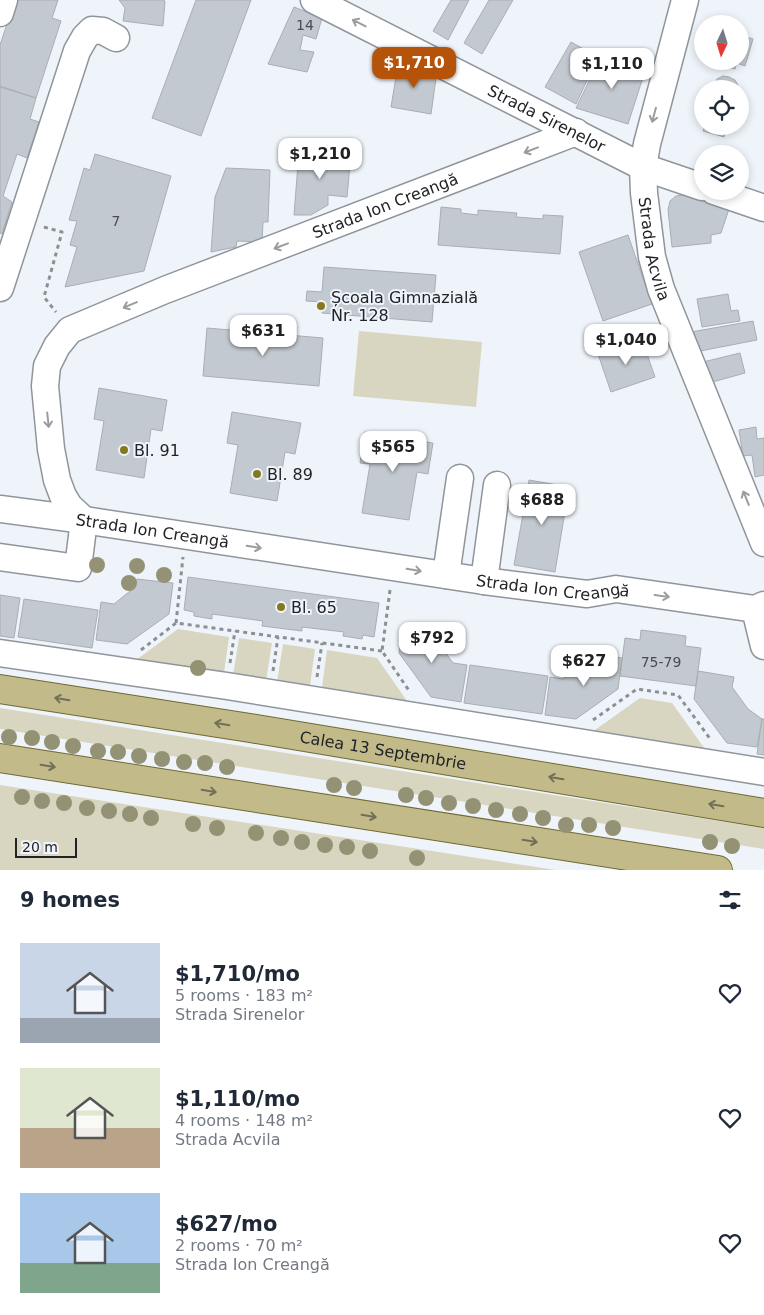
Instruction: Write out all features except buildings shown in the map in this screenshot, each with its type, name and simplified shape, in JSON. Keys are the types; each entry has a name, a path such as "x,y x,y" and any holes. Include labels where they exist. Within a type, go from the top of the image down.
{"main road":[{"name":"Calea 13 Septembrie","path":"0,689 250,728 764,813"},
{"path":"0,758 718,870"}],"street":[{"path":"0,13 4,0"},
{"name":"Strada Sirenelor","path":"314,0 643,167 694,184"},
{"name":"Strada Acvila","path":"685,0 647,144 643,167 644,193 652,257 656,274 764,543"},
{"path":"0,288 77,51 85,37 92,30 103,31 116,38"},
{"name":"Strada Ion Creangă","path":"576,132 166,290 70,330 57,346 47,366 45,386 51,449 57,480 69,506 84,520 484,581 587,594 616,589 760,607 764,646"},
{"path":"740,200 764,208"},
{"path":"446,575 460,478"},
{"path":"484,581 497,485"},
{"path":"0,509 84,520 78,568 0,557"},
{"path":"0,653 227,686 764,772"},
{"path":"250,728 262,693"}],"path":[{"path":"22,221 62,232 44,297 70,330"},
{"path":"176,623 186,536"},
{"path":"393,567 382,651 428,719"},
{"path":"114,669 176,623 382,651"},
{"path":"227,686 235,631"},
{"path":"262,693 278,637"},
{"path":"313,701 322,643"},
{"path":"565,741 636,689 678,695 730,767"}],"shaded area":[{"path":"359,331 482,342 476,407 353,396"},
{"path":"178,629 229,637 223,680 128,666"},
{"path":"239,638 272,643 265,687 232,682"},
{"path":"283,644 315,649 309,693 276,688"},
{"path":"327,650 377,658 412,708 321,695"},
{"path":"640,698 672,703 710,756 585,737"},
{"path":"0,708 764,828 764,849 0,729"},
{"path":"0,785 556,870 0,870"}],"place":[{"name":"Școala Gimnazială Nr. 128","path":"321,306"},
{"name":"Bl. 91","path":"124,450"},
{"name":"Bl. 89","path":"257,474"},
{"name":"Bl. 65","path":"281,607"}]}
